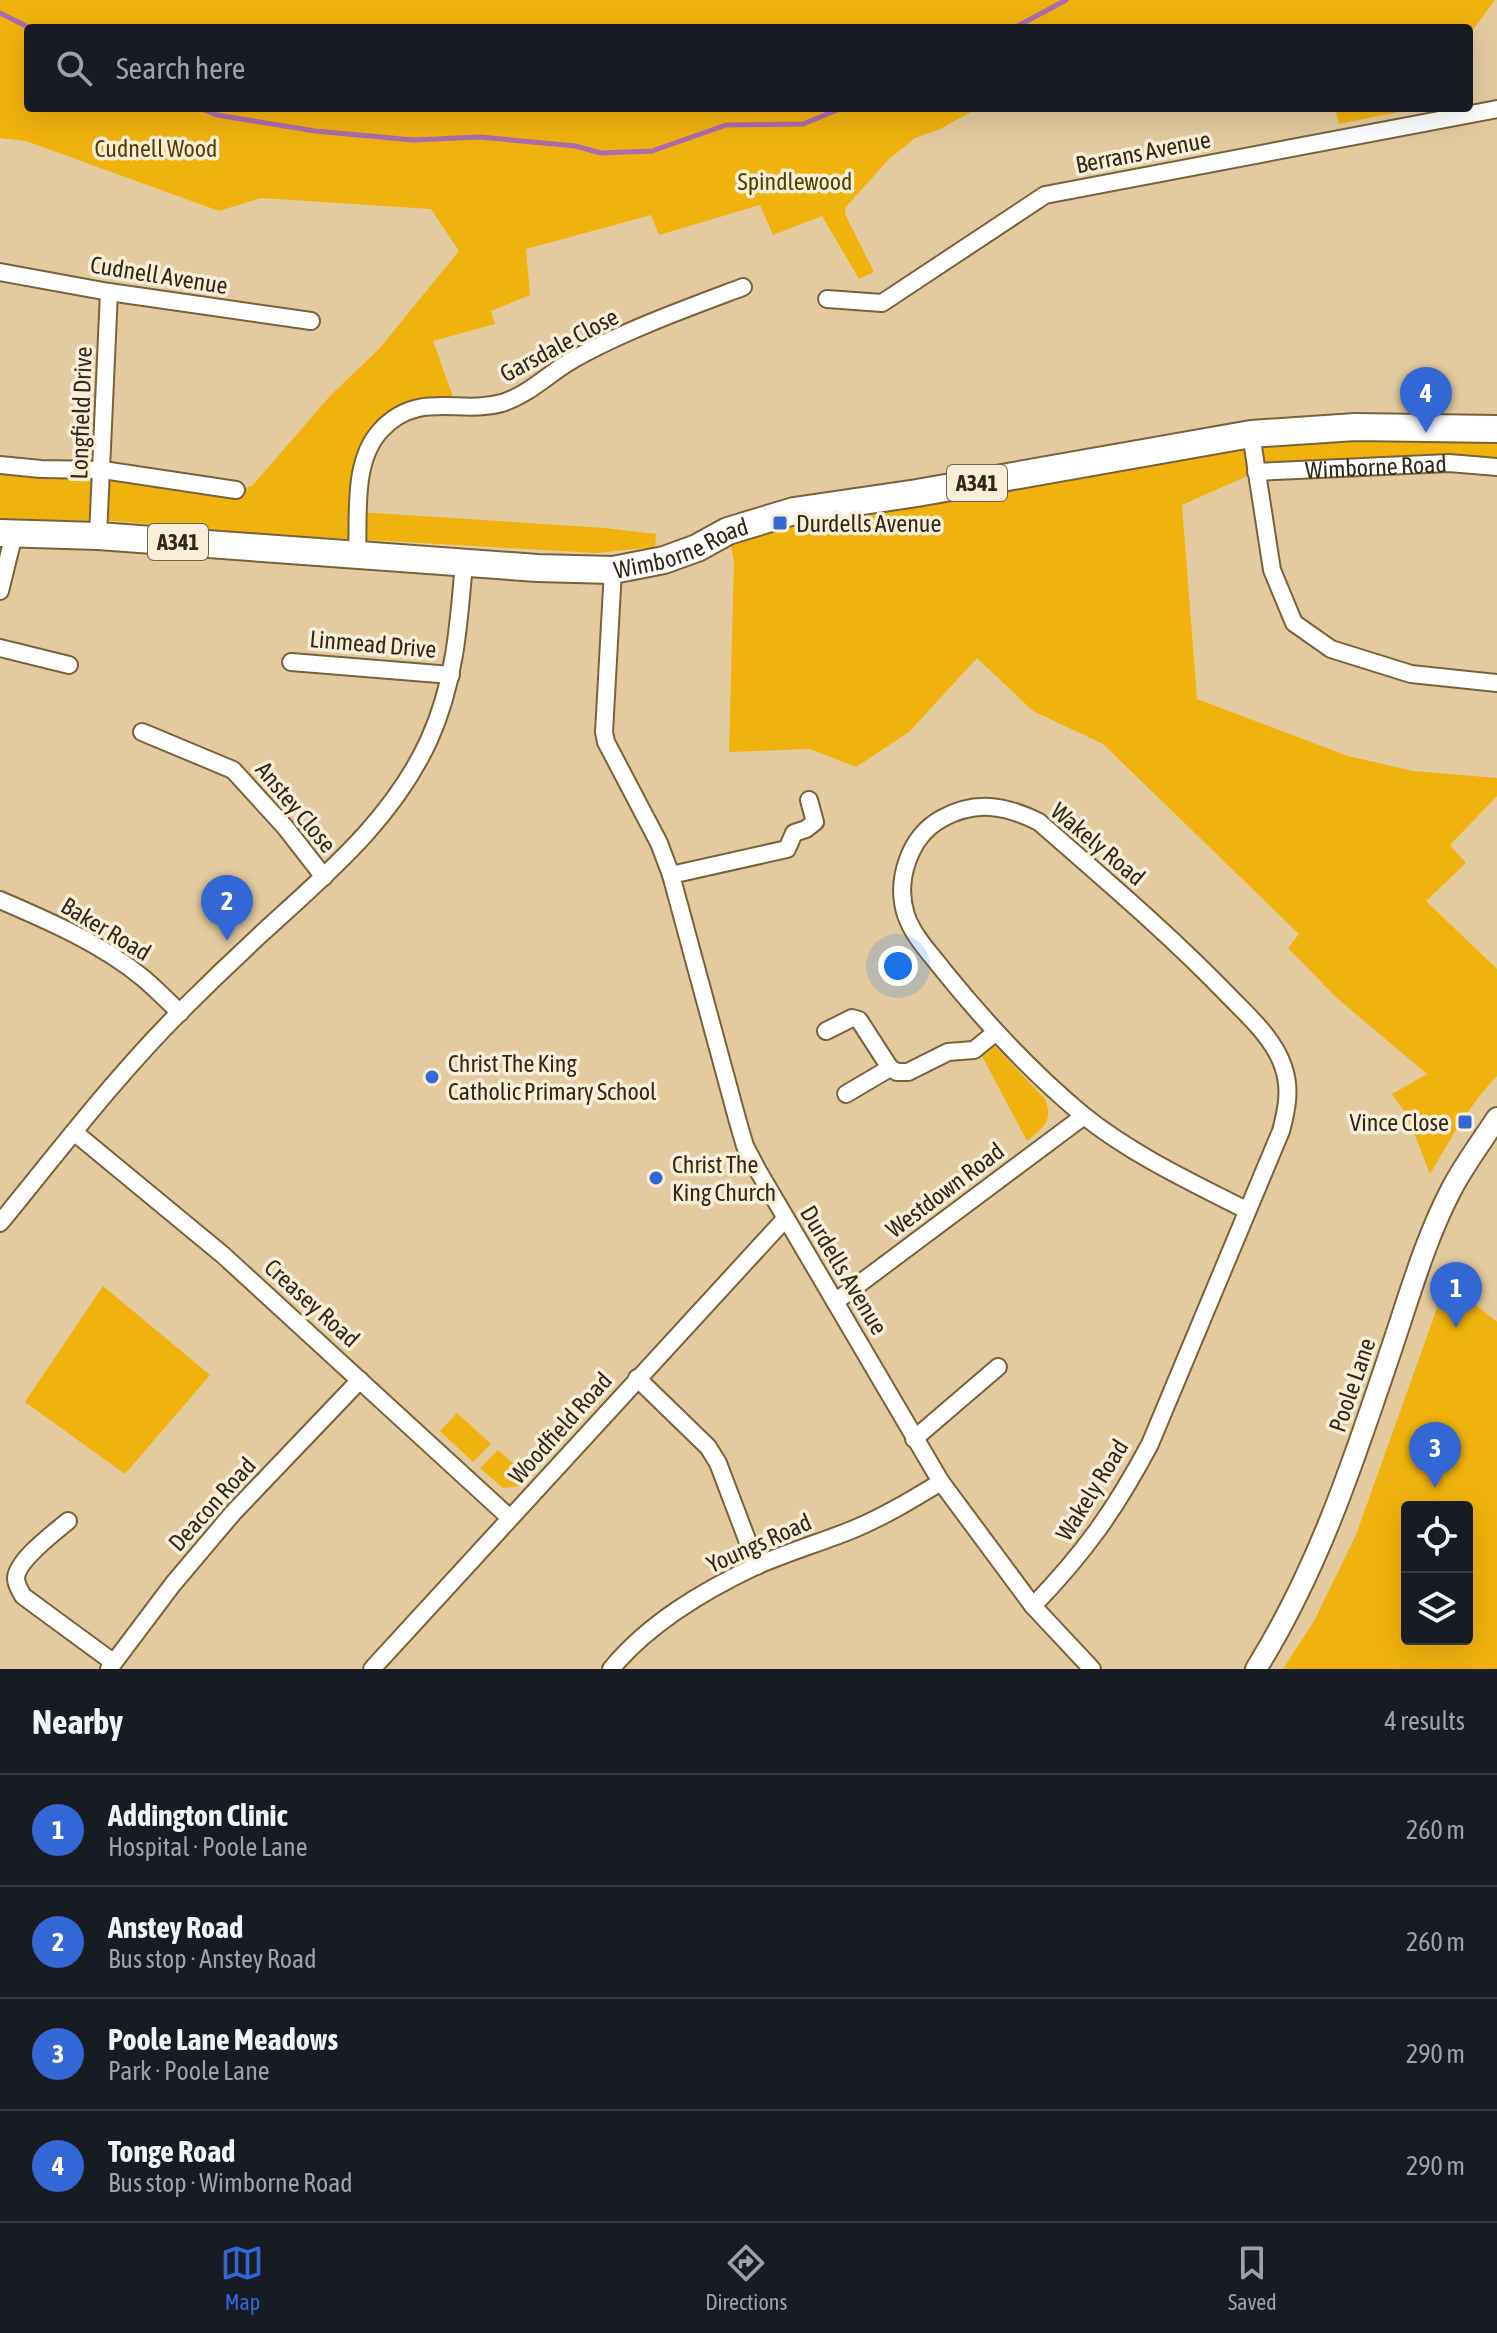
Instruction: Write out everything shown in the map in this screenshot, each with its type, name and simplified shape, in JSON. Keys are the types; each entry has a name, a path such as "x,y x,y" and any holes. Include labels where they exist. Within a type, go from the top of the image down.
{"main road":[{"name":"Wimborne Road","path":"7,534 98,536 537,568 613,570 664,560 697,548 728,531 794,511 917,493 1251,434 1355,427 1497,429"}],"street":[{"name":"Berrans Avenue","path":"827,299 882,303 1045,195 1497,109"},
{"name":"Cudnell Avenue","path":"0,272 109,292 311,321"},
{"name":"Garsdale Close","path":"357,553 362,463 381,430 398,416 415,408 436,404 491,406 513,399 575,358 743,287"},
{"name":"Longfield Drive","path":"98,536 109,292"},
{"path":"1251,434 1272,570 1294,623 1331,649 1411,674 1497,683"},
{"name":"Wimborne Road","path":"1256,472 1449,463 1497,467"},
{"path":"0,465 103,470 236,490"},
{"path":"0,591 7,534"},
{"path":"0,1223 74,1132 180,1013 355,848 391,804 430,739 451,675 457,646 464,562"},
{"name":"Durdells Avenue","path":"613,570 604,732 606,742 659,843 671,875 745,1146 941,1482 1033,1606 1092,1669"},
{"path":"0,648 69,665"},
{"name":"Linmead Drive","path":"291,662 451,675"},
{"name":"Anstey Close","path":"142,732 233,770 285,827 324,877"},
{"path":"671,875 787,849 794,833 815,822 809,800"},
{"name":"Wakely Road","path":"1033,1606 1073,1565 1099,1532 1131,1480 1155,1430 1286,1114 1288,1097 1284,1071 1274,1047 1260,1028 1191,957 1039,822 1020,812 979,806 950,814 935,823 919,838 908,857 903,893 906,916 916,936 1020,1058 1084,1116 1145,1155 1246,1210"},
{"name":"Baker Road","path":"0,900 99,949 142,977 180,1013"},
{"path":"826,1031 852,1018 859,1020 890,1068 897,1072 908,1072 948,1052 974,1050 996,1032"},
{"path":"846,1094 890,1068"},
{"name":"Westdown Road","path":"835,1302 1084,1116"},
{"name":"Poole Lane","path":"1256,1669 1284,1624 1319,1547 1352,1465 1408,1300 1451,1189 1497,1118"},
{"name":"Creasey Road","path":"74,1132 223,1255 510,1518"},
{"name":"Woodfield Road","path":"372,1669 785,1219"},
{"path":"914,1439 998,1367"},
{"path":"637,1378 708,1447 718,1463 757,1566"},
{"name":"Deacon Road","path":"111,1666 173,1584 233,1513 360,1380"},
{"name":"Youngs Road","path":"611,1669 640,1638 717,1586 757,1566 855,1529 903,1506 941,1482"},
{"path":"68,1521 21,1567 16,1577 17,1586 23,1596 111,1666"}],"green space":[{"path":"0,0 1495,0 1473,30 1473,24 24,24 24,112 971,112 940,129 915,138 889,159 846,207 845,214 874,272 859,279 822,216 773,235 760,205 659,235 651,215 526,249 530,295 491,311 495,324 433,341 456,405 416,408 369,447 359,512 656,534 655,547 596,553 246,533 117,521 0,519 0,465 236,490 252,486 330,396 379,349 459,251 431,209 261,198 219,211 26,141 0,138"},
{"path":"1336,112 1398,112 1339,124"},
{"path":"1497,429 1497,467 1256,472 1182,505 1197,699 1348,756 1413,771 1497,778 1497,796 1450,845 1466,863 1426,901 1497,969 1497,1076 1469,1111 1430,1174 1407,1115 1392,1094 1427,1074 1338,999 1288,948 1299,934 1103,744 1033,711 977,658 909,732 856,767 810,749 729,752 734,561 728,531 1251,434"},
{"path":"993,1044 1045,1099 1047,1119 1027,1141 981,1054"},
{"path":"1451,1285 1497,1322 1497,1669 1283,1669 1314,1621 1356,1535 1440,1300"},
{"path":"103,1286 210,1375 125,1474 25,1402"},
{"path":"457,1413 491,1444 473,1462 440,1431"},
{"path":"498,1450 528,1477 519,1486 503,1488 480,1468"}],"waterway":[{"path":"1021,24 1066,0"},
{"path":"0,13 24,25"},
{"path":"209,112 315,131 413,140 480,137 575,146 601,153 652,151 726,125 803,124 832,112"}],"place":[{"name":"Tonge Road","path":"1426,433"},
{"name":"Durdells Avenue","path":"780,523"},
{"name":"Anstey Road","path":"227,941"},
{"name":"Christ The King Catholic Primary School","path":"432,1077"},
{"name":"Vince Close","path":"1465,1122"},
{"name":"Christ The King Church","path":"656,1178"},
{"name":"Addington Clinic","path":"1456,1328"},
{"name":"Poole Lane Meadows","path":"1435,1488"}],"park label":[{"name":"Cudnell Wood","path":"156,148"},
{"name":"Spindlewood","path":"795,181"}]}
